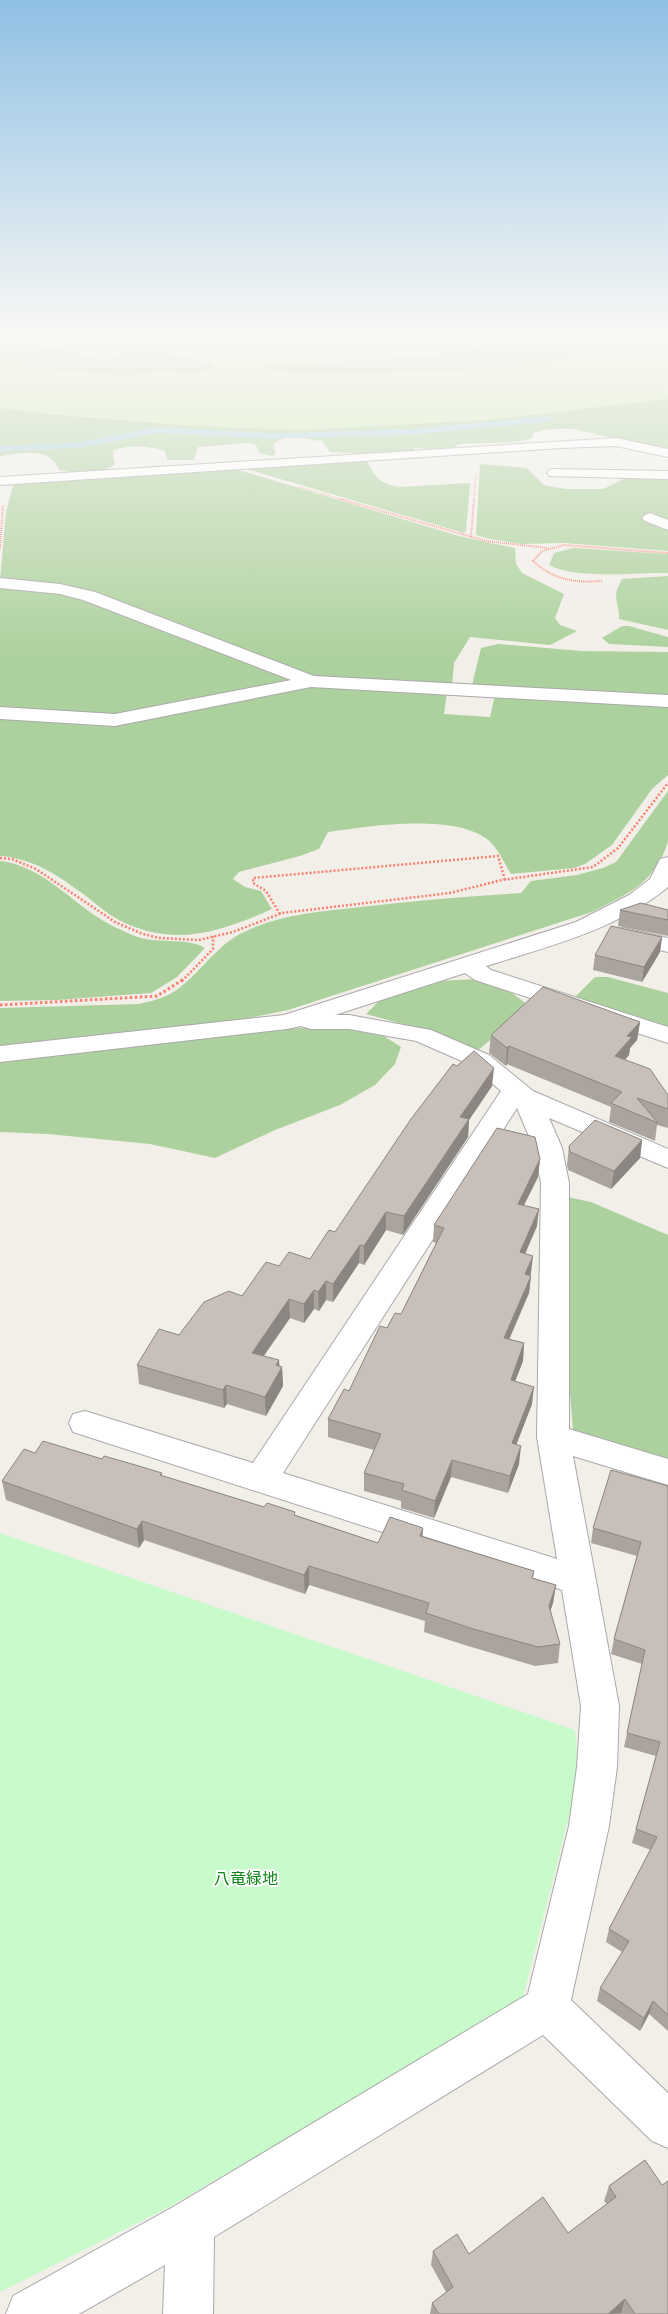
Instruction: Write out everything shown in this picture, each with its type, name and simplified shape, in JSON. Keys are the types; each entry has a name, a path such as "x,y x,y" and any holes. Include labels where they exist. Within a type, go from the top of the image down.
{"street":[{"path":"0,481 560,444 616,442 668,452"},
{"path":"554,473 668,475"},
{"path":"650,518 668,525"},
{"path":"0,583 60,589 89,596 311,682"},
{"path":"0,713 115,720 311,682 668,701"},
{"path":"287,1022 584,926 637,900 660,882 668,864"},
{"path":"637,900 668,894"},
{"path":"584,926 668,945"},
{"path":"468,964 483,975 668,1035"},
{"path":"0,1054 287,1022 349,1022 422,1035 480,1060 520,1094 668,1159"},
{"path":"31,2314 190,2224 547,2008 589,1826 597,1767 600,1706 553,1437 555,1183 551,1153 542,1130 520,1094"},
{"path":"261,1479 520,1094"},
{"path":"85,1423 577,1580"},
{"path":"553,1437 668,1472"},
{"path":"547,2008 668,2125"},
{"path":"188,2314 190,2224"}],"path":[{"path":"471,536 478,450"},
{"path":"294,485 471,536 510,545 548,548 564,545 668,553"},
{"path":"0,549 4,504"},
{"path":"548,548 536,555 533,561 541,570 576,584 602,581"},
{"path":"0,858 12,859 36,869 115,922 143,934 178,940 199,940 234,932 280,914 450,893 505,880 593,867 618,848 668,783"},
{"path":"280,914 266,891 253,883 253,878 498,856 505,880"},
{"path":"0,1005 68,1003 157,996 182,981 210,954 214,936"}],"green space":[{"path":"0,441 93,441 79,444 0,448"},
{"path":"0,441 93,441 79,444 0,448"},
{"path":"106,441 277,441 273,446 276,454 272,456 259,453 256,445 249,443 198,447 194,460 167,460 165,451 146,447 125,447 113,451 115,464 96,472 59,470 55,462 42,454 26,453 0,456 0,450 81,446"},
{"path":"322,441 520,441 460,444 448,450 414,448 415,452 370,454 330,452"},
{"path":"625,441 668,441 668,451"},
{"path":"366,459 378,478 399,487 470,483 466,531 464,533 240,467"},
{"path":"480,464 527,468 544,485 565,489 603,489 630,476 668,477 668,551 564,543 521,544 476,535"},
{"path":"232,468 459,536 515,548 516,564 522,573 564,594 555,618 560,625 577,631 550,645 470,637 454,663 452,685 313,678 94,595 0,581 6,512 13,485 0,486 0,482"},
{"path":"573,548 668,554 668,573 590,574 561,570 549,565 554,553"},
{"path":"668,576 668,630 619,619 616,593 622,579"},
{"path":"0,586 75,595 288,678 283,683 108,715 0,708"},
{"path":"622,626 629,626 668,637 668,647 609,644 602,638"},
{"path":"498,644 582,651 668,652 668,697 472,685 481,648"},
{"path":"312,686 447,692 444,714 490,717 495,695 668,704 668,775 652,789 612,845 585,864 574,868 511,874 498,851 487,839 472,831 453,826 432,824 387,825 328,832 319,849 239,872 233,879 245,887 261,891 272,909 234,924 196,934 177,935 139,929 114,917 70,884 42,868 22,860 0,856 0,717 116,724"},
{"path":"668,791 668,841 656,867 639,886 592,912 288,1010 221,1024 0,1046 0,1008 139,1004 158,999 175,991 184,984 225,944 244,932 274,921 338,909 521,893 531,881 577,875 603,868 616,862"},
{"path":"0,861 16,864 30,870 57,887 95,916 129,934 141,938 191,943 205,948 177,977 151,993 57,1000 0,1001"},
{"path":"595,977 608,977 668,993 668,1029 573,999"},
{"path":"475,979 492,983 505,989 531,1008 478,1050 439,1034 366,1014 381,999 439,981"},
{"path":"299,1028 346,1029 384,1036 401,1047 395,1064 375,1085 340,1105 275,1130 215,1158 150,1144 48,1134 0,1132 0,1062"},
{"path":"567,1197 591,1202 668,1235 668,1462 573,1431 562,1291"},
{"name":"八竜緑地","path":"0,1533 575,1730 579,1777 522,2001 171,2206 0,2292"}],"building":[{"path":"641,903 668,910 668,920 620,910"},
{"path":"611,926 662,937 644,967 595,955"},
{"path":"543,987 640,1022 627,1036 632,1037 615,1056 650,1069 668,1095 668,1109 637,1098 658,1123 611,1103 622,1092 509,1046 507,1048 491,1035"},
{"path":"474,1051 494,1068 460,1117 469,1119 404,1216 386,1212 364,1246 360,1245 333,1284 326,1281 318,1292 314,1290 304,1304 289,1299 252,1353 279,1360 276,1365 282,1367 265,1397 226,1385 223,1390 137,1365 159,1329 179,1335 204,1302 229,1291 242,1296 266,1262 279,1266 289,1252 310,1259 329,1230 335,1232 411,1119 453,1064 457,1066"},
{"path":"595,1120 642,1140 614,1171 570,1152 569,1146"},
{"path":"497,1128 535,1137 540,1159 518,1204 539,1209 520,1252 533,1256 525,1274 531,1276 504,1338 524,1343 511,1380 534,1387 512,1443 521,1446 510,1476 452,1460 435,1501 402,1490 404,1484 364,1473 381,1434 328,1419 344,1389 349,1391 380,1326 387,1328 395,1313 401,1314 444,1228 434,1225"},
{"path":"43,1441 102,1459 104,1456 132,1464 162,1473 160,1475 264,1507 267,1503 295,1512 294,1515 378,1543 390,1517 423,1528 420,1536 534,1571 532,1578 556,1585 549,1606 560,1644 538,1647 470,1628 426,1613 429,1603 309,1566 304,1575 142,1521 137,1529 2,1481 24,1449 35,1453"},
{"path":"611,1470 668,1486 668,2015 653,2001 644,2018 600,1988 629,1941 609,1929 657,1837 636,1829 660,1742 627,1733 645,1650 614,1639 641,1542 593,1528"},
{"path":"645,2160 662,2185 668,2181 668,2314 635,2314 625,2299 608,2314 439,2314 432,2303 453,2287 433,2251 457,2234 469,2254 543,2197 568,2233 616,2197 609,2186"}],"waterway":[{"path":"0,449 80,445 101,441"}]}
